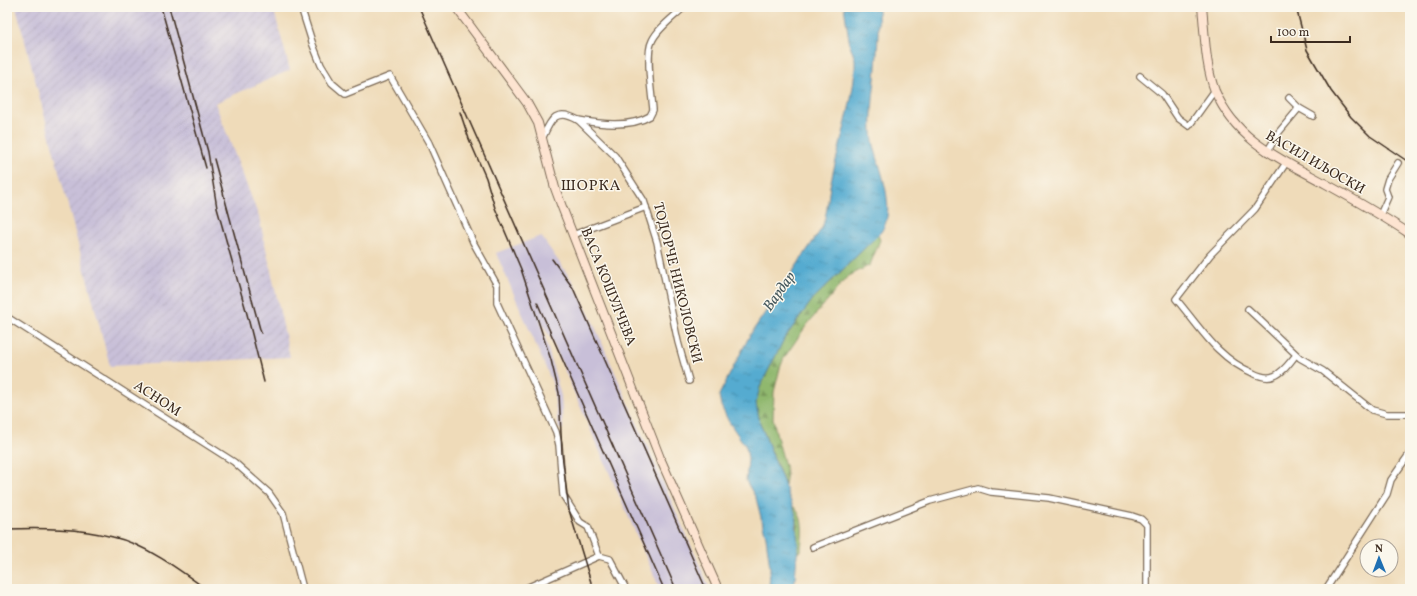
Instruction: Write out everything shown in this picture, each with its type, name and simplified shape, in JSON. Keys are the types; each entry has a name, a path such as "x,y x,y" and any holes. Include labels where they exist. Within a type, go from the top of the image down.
{"main road":[{"name":"ВАСА КОШУЛЧЕВА","path":"456,7 527,103 538,123 543,137 555,188 573,235 660,458 718,589"},
{"name":"ВАСИЛ ИЉОСКИ","path":"1202,7 1211,77 1215,90 1234,124 1267,152 1380,215 1410,234"}],"street":[{"path":"301,7 313,45 332,83 345,94 390,76 429,143 473,242 497,285 497,303 556,432 559,445 562,494 580,522 588,527 599,556"},
{"path":"543,137 550,121 554,117 563,115 571,116 578,120 598,123 624,124 650,116 653,110 650,44 655,36 684,7"},
{"path":"1140,76 1162,94 1178,118 1189,126 1215,90"},
{"path":"1289,98 1299,108 1313,116"},
{"path":"1267,152 1279,132 1299,108"},
{"name":"ТОДОРЧЕ НИКОЛОВСКИ","path":"578,120 622,165 646,207 664,270 678,342 690,381"},
{"path":"1286,163 1255,209 1210,254 1176,299 1191,317 1199,330 1229,361 1248,371 1265,377 1274,376 1285,368 1296,355"},
{"path":"1380,215 1388,197 1385,189 1388,179 1398,163"},
{"path":"573,235 646,207"},
{"path":"1248,309 1296,355 1323,371 1372,410 1387,414 1410,414"},
{"name":"АСНОМ","path":"7,317 234,462 269,493 283,513 303,589"},
{"path":"1326,589 1387,494 1390,482 1398,468 1410,453"},
{"path":"813,546 930,501 963,491 980,488 995,492 1049,498 1142,519 1147,525 1147,589"},
{"path":"524,589 599,556 610,559 626,589"}],"shaded area":[{"path":"16,7 273,7 290,70 215,103 259,217 290,357 110,366"},
{"path":"541,236 573,282 592,320 710,589 660,589 550,337 540,320 561,396 563,429 559,429 552,382 496,253"}],"green space":[{"path":"878,235 880,240 870,265 847,277 806,326 784,358 780,368 774,392 773,418 787,473 785,485 760,423 756,403 760,387 784,339 813,299"},
{"path":"793,506 802,521 801,551 798,553 797,523"}],"water":[{"name":"Вардар","path":"844,7 878,7 878,44 872,126 873,141 885,187 888,212 886,223 881,232 813,299 784,339 760,387 756,403 760,423 795,512 798,545 794,589 769,589 770,568 766,537 756,498 746,481 748,459 746,447 729,422 721,406 719,395 750,335 824,223 833,171 851,99 855,69 855,59 850,46"}],"railway":[{"path":"161,7 206,168"},
{"path":"169,7 208,152 217,208 247,314 264,382"},
{"path":"419,7 676,589"},
{"path":"1296,7 1307,50 1331,91 1351,117 1370,136 1410,163"},
{"path":"460,112 469,139 486,178 495,208 521,269 551,360 559,393 562,454 569,510 593,589"},
{"path":"214,159 261,333"},
{"path":"552,259 573,288 706,589"},
{"path":"537,302 664,589"},
{"path":"7,529 74,530 125,540 162,558 206,589"}],"district":[{"name":"ШОРКА","path":"591,186"}]}
